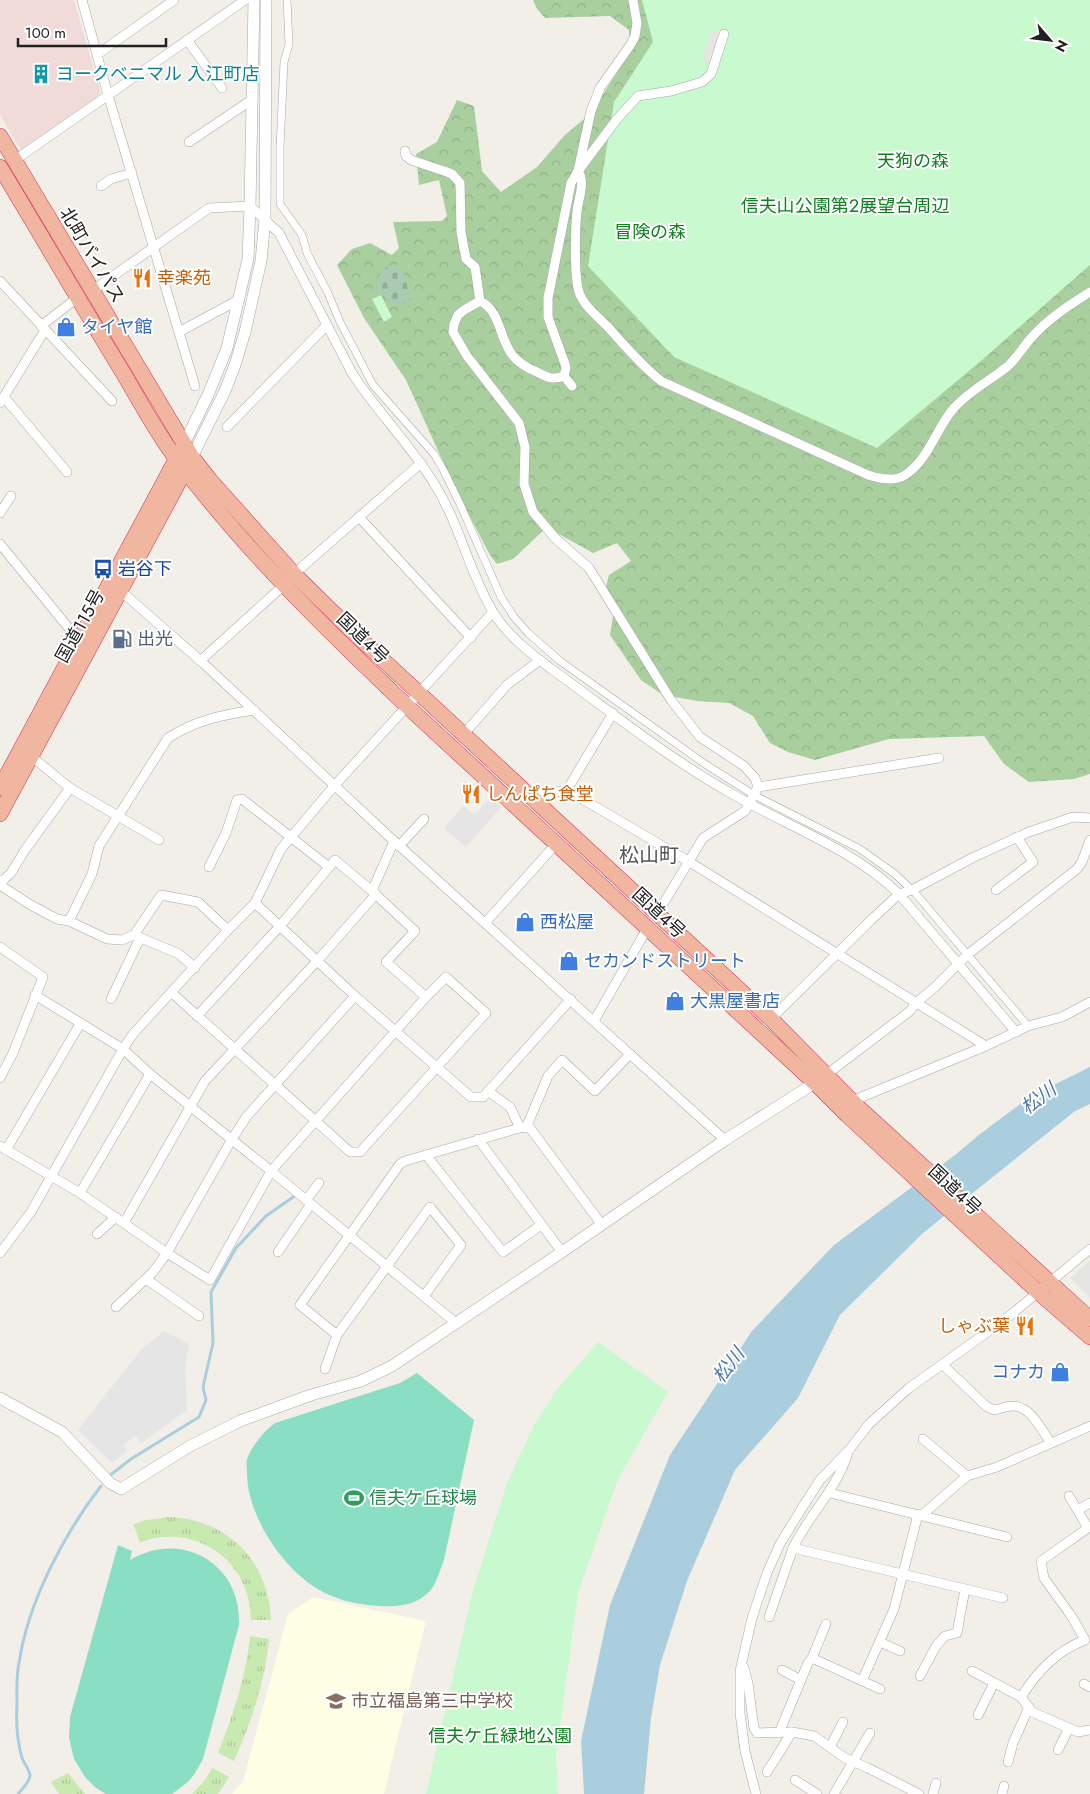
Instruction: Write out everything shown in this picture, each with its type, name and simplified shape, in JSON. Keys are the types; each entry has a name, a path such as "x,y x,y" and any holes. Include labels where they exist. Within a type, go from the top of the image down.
{"highway":[{"name":"北町バイパス","path":"0,136 184,444"},
{"name":"北町バイパス","path":"1,170 77,298 185,462"},
{"name":"国道115号","path":"2,805 31,756 84,645 121,591 185,462 184,444"},
{"name":"国道115号","path":"0,788 84,645 185,462"},
{"name":"国道4号","path":"185,462 210,480 346,648 407,706 648,927 1090,1318"},
{"name":"国道4号","path":"289,579 419,693 771,1019 821,1079"},
{"name":"国道4号","path":"853,1108 1034,1288 1090,1337"}],"street":[{"path":"98,54 174,0"},
{"path":"1,170 245,0"},
{"path":"184,444 217,376 227,348 248,259 254,0"},
{"path":"185,462 213,416 235,365 245,332 261,261 265,220 266,0"},
{"path":"287,0 289,44 284,62 280,147 280,204 302,236 307,253 373,385 434,454 460,504 501,597 528,633 560,661 607,696 713,769 884,880 899,894 1016,1032"},
{"path":"633,0 637,23 635,36 632,44 600,88 591,111 578,171 582,180 577,211 576,271 578,289 583,300 649,372 661,381 863,473 880,479 892,480 901,478 914,469 926,454 945,419 956,406 1010,364 1031,338 1052,318 1090,292"},
{"path":"84,1 108,94 195,386"},
{"path":"564,376 565,364 548,317 548,298 571,183 617,120 638,96 671,91 702,82 711,74 724,34"},
{"path":"187,40 222,88"},
{"path":"189,142 253,99"},
{"path":"405,151 406,156 411,160 452,174 460,182 463,252 466,259 476,269 480,301"},
{"path":"101,186 111,179 132,173"},
{"path":"92,290 193,217 209,208 250,206 279,232 326,326 362,389 391,423 436,485 493,612 507,631 540,660 700,776 754,795 860,849 895,874 912,890 1028,1026"},
{"path":"0,281 112,401"},
{"path":"67,472 2,400 43,328 77,298"},
{"path":"179,332 240,298"},
{"path":"480,301 458,315 453,332 467,356 519,423 525,447 524,484 533,512 556,539 589,568 671,700 700,737 744,766 754,778 754,795 745,811 704,838 657,914"},
{"path":"480,301 489,305 494,313 507,348 523,366 548,378 564,376"},
{"path":"226,427 326,326"},
{"path":"564,376 572,386"},
{"path":"200,661 289,579 421,463"},
{"path":"0,513 11,496"},
{"path":"359,517 470,638"},
{"path":"0,544 84,645"},
{"path":"121,591 254,710 396,844 571,999 725,1140"},
{"path":"0,1253 3,1243 31,1212 133,1034 255,903 281,849 335,785 493,612"},
{"path":"463,735 507,685 540,660"},
{"path":"69,921 92,874 99,846 113,823 119,818 168,738 184,728 200,722 229,714 254,710"},
{"path":"567,790 613,713"},
{"path":"31,756 70,788 160,840"},
{"path":"754,795 939,758"},
{"path":"70,788 25,850 11,873 0,882 3,887 57,919 69,921 107,939 122,940 137,937 179,954 195,968"},
{"path":"530,797 567,790 688,862 986,1046"},
{"path":"209,867 226,832 237,800 242,799 292,836 329,867"},
{"path":"771,1019 899,894 912,890 972,858 1017,837 1074,817 1090,818"},
{"path":"124,1223 205,1081 318,960 374,892 396,844 424,819"},
{"path":"996,890 1033,862 1017,837"},
{"path":"0,1398 62,1432 110,1482 121,1489 190,1446 240,1421 311,1395 361,1381 392,1366 725,1140 821,1079 910,1011 966,955 1077,869 1082,862 1090,840"},
{"path":"485,923 556,844"},
{"path":"197,1016 280,926 335,860 374,892 415,931 386,962 426,997"},
{"path":"111,999 137,937 161,895 198,902 228,930"},
{"path":"255,903 355,996 471,1097 483,1097 571,999"},
{"path":"594,1021 648,927"},
{"path":"0,947 43,977 13,1053 0,1078"},
{"path":"80,1024 3,1148 80,1193 166,1254 210,1280 271,1171 316,1121 395,1031 426,997 446,978 486,1013 360,1152 350,1152 316,1121 275,1084 234,1050 172,993"},
{"path":"35,995 123,1049 150,1074 456,1323"},
{"path":"116,1307 153,1272 166,1254 247,1116 355,996"},
{"path":"853,1108 1028,1026 1062,1017 1090,1002"},
{"path":"523,1128 548,1076 562,1060 595,1091 630,1054"},
{"path":"80,1193 150,1074"},
{"path":"488,1091 510,1107 523,1128"},
{"path":"337,1335 300,1305 400,1164 405,1161 478,1139 530,1128 602,1225"},
{"path":"478,1139 562,1252"},
{"path":"426,1155 503,1252 541,1225"},
{"path":"278,1252 319,1183"},
{"path":"325,1369 337,1335 430,1207 461,1245 424,1296"},
{"path":"97,1234 116,1217"},
{"path":"756,1794 745,1751 740,1713 740,1672 752,1618 767,1572 780,1544 820,1480 849,1450 870,1424 910,1388 1008,1318 1034,1288 1090,1249"},
{"path":"146,1279 199,1316"},
{"path":"943,1366 986,1406 994,1410 1011,1406 1019,1407 1029,1412 1051,1443"},
{"path":"862,1681 894,1609 902,1574 920,1514 967,1476 997,1467 1090,1426"},
{"path":"923,1439 967,1476"},
{"path":"769,1618 793,1548 830,1492 849,1450"},
{"path":"830,1492 1007,1537"},
{"path":"1022,1697 1042,1668 1075,1644 1088,1641 1044,1578 1041,1560 1088,1528 1069,1496"},
{"path":"1078,1510 1090,1504"},
{"path":"793,1548 1002,1598"},
{"path":"920,1676 940,1641 945,1636 957,1633 965,1590"},
{"path":"779,1732 826,1624"},
{"path":"880,1642 900,1651"},
{"path":"812,1658 880,1689"},
{"path":"742,1663 748,1683 754,1728 757,1733 792,1732 814,1736 845,1758 919,1794"},
{"path":"782,1670 801,1680"},
{"path":"972,1671 1022,1697 1032,1712 1078,1732 1090,1730"},
{"path":"978,1715 994,1683"},
{"path":"1008,1762 1012,1743 1029,1707"},
{"path":"830,1747 843,1722"},
{"path":"1058,1750 1069,1728"},
{"path":"767,1772 792,1732"},
{"path":"834,1794 870,1733"},
{"path":"795,1780 817,1794"},
{"path":"934,1794 936,1784"}],"shaded area":[{"name":"ヨークベニマル 入江町店","path":"0,0 74,0 100,91 98,96 21,150 0,115"},
{"path":"712,30 724,34 714,65 702,61"},
{"path":"490,798 501,807 466,847 444,828 463,806 474,815"},
{"path":"1090,1260 1090,1298 1070,1278"},
{"path":"164,1331 189,1344 185,1368 187,1410 141,1443 135,1436 123,1445 127,1451 112,1463 78,1430 140,1351"},
{"name":"市立福島第三中学校","path":"313,1597 426,1621 384,1794 232,1794 243,1781 288,1614"}],"green space":[{"path":"533,0 1090,0 1090,774 1074,779 1029,782 1004,764 984,736 889,739 815,760 788,752 770,743 753,716 729,703 698,701 663,695 641,680 610,635 615,604 606,587 609,575 631,561 617,543 593,553 557,533 545,529 513,559 497,564 490,555 455,488 406,380 364,318 337,265 352,249 370,243 392,255 399,248 393,222 442,221 447,216 439,180 419,185 416,154 437,142 457,100 474,106 482,171 501,192 537,167 565,135 590,114 630,53 629,30 610,16 545,18 537,9"},
{"name":"信夫山公園第２展望台周辺","path":"642,0 1090,0 1090,265 982,360 877,448 674,357 588,266 614,102 653,42"},
{"path":"390,265 399,265 404,272 410,298 402,305 395,307 388,297 377,290 376,286 381,271"},
{"path":"381,295 392,317 384,322 372,299"},
{"name":"信夫ケ丘緑地公園","path":"598,1342 668,1392 618,1479 578,1593 556,1756 558,1794 426,1794 472,1594 507,1483 534,1425 556,1391"},
{"name":"信夫ケ丘球場","path":"417,1373 474,1420 444,1560 430,1591 414,1602 394,1606 381,1606 339,1599 323,1592 303,1579 279,1553 269,1538 253,1506 249,1490 247,1459 259,1439 275,1423 400,1383"},
{"path":"170,1517 191,1520 210,1526 242,1548 254,1563 263,1580 269,1599 271,1620 251,1620 248,1599 241,1580 230,1564 216,1551 199,1542 181,1537 161,1537 140,1542 133,1524"},
{"path":"118,1545 132,1551 130,1560 150,1551 169,1548 188,1551 205,1558 220,1569 231,1585 237,1603 239,1625 203,1759 189,1781 172,1794 106,1794 96,1788 85,1777 74,1759 69,1738 70,1717"},
{"path":"250,1636 269,1639 267,1655 256,1701 234,1761 218,1753 238,1696"},
{"path":"212,1768 229,1777 218,1794 192,1794 205,1780"},
{"path":"68,1773 85,1794 59,1794 51,1782"}],"water":[{"name":"松川","path":"1090,1067 1090,1104 1075,1111 923,1233 840,1315 798,1398 735,1470 687,1581 660,1665 651,1718 644,1794 584,1794 581,1741 610,1605 670,1455 752,1331 834,1245 1031,1096"}],"waterway":[{"path":"109,1476 131,1459 199,1417 206,1400 203,1387 213,1343 211,1292 236,1248 266,1216 296,1195"},
{"path":"18,1794 30,1778 29,1771 22,1758 17,1725 17,1674 30,1616 61,1547 101,1486"}],"place":[{"name":"ヨークベニマル 入江町店","path":"41,74"},
{"name":"幸楽苑","path":"142,278"},
{"name":"タイヤ館","path":"66,327"},
{"name":"岩谷下","path":"103,569"},
{"name":"出光","path":"122,639"},
{"name":"しんぱち食堂","path":"471,794"},
{"name":"西松屋","path":"525,922"},
{"name":"セカンドストリート","path":"569,961"},
{"name":"大黒屋書店","path":"675,1001"},
{"name":"しゃぶ葉","path":"1025,1326"},
{"name":"コナカ","path":"1060,1372"},
{"name":"信夫ケ丘球場","path":"354,1498"},
{"name":"市立福島第三中学校","path":"336,1701"}],"district":[{"name":"松山町","path":"649,855"}],"park label":[{"name":"天狗の森","path":"913,161"},
{"name":"冒険の森","path":"650,232"}]}
